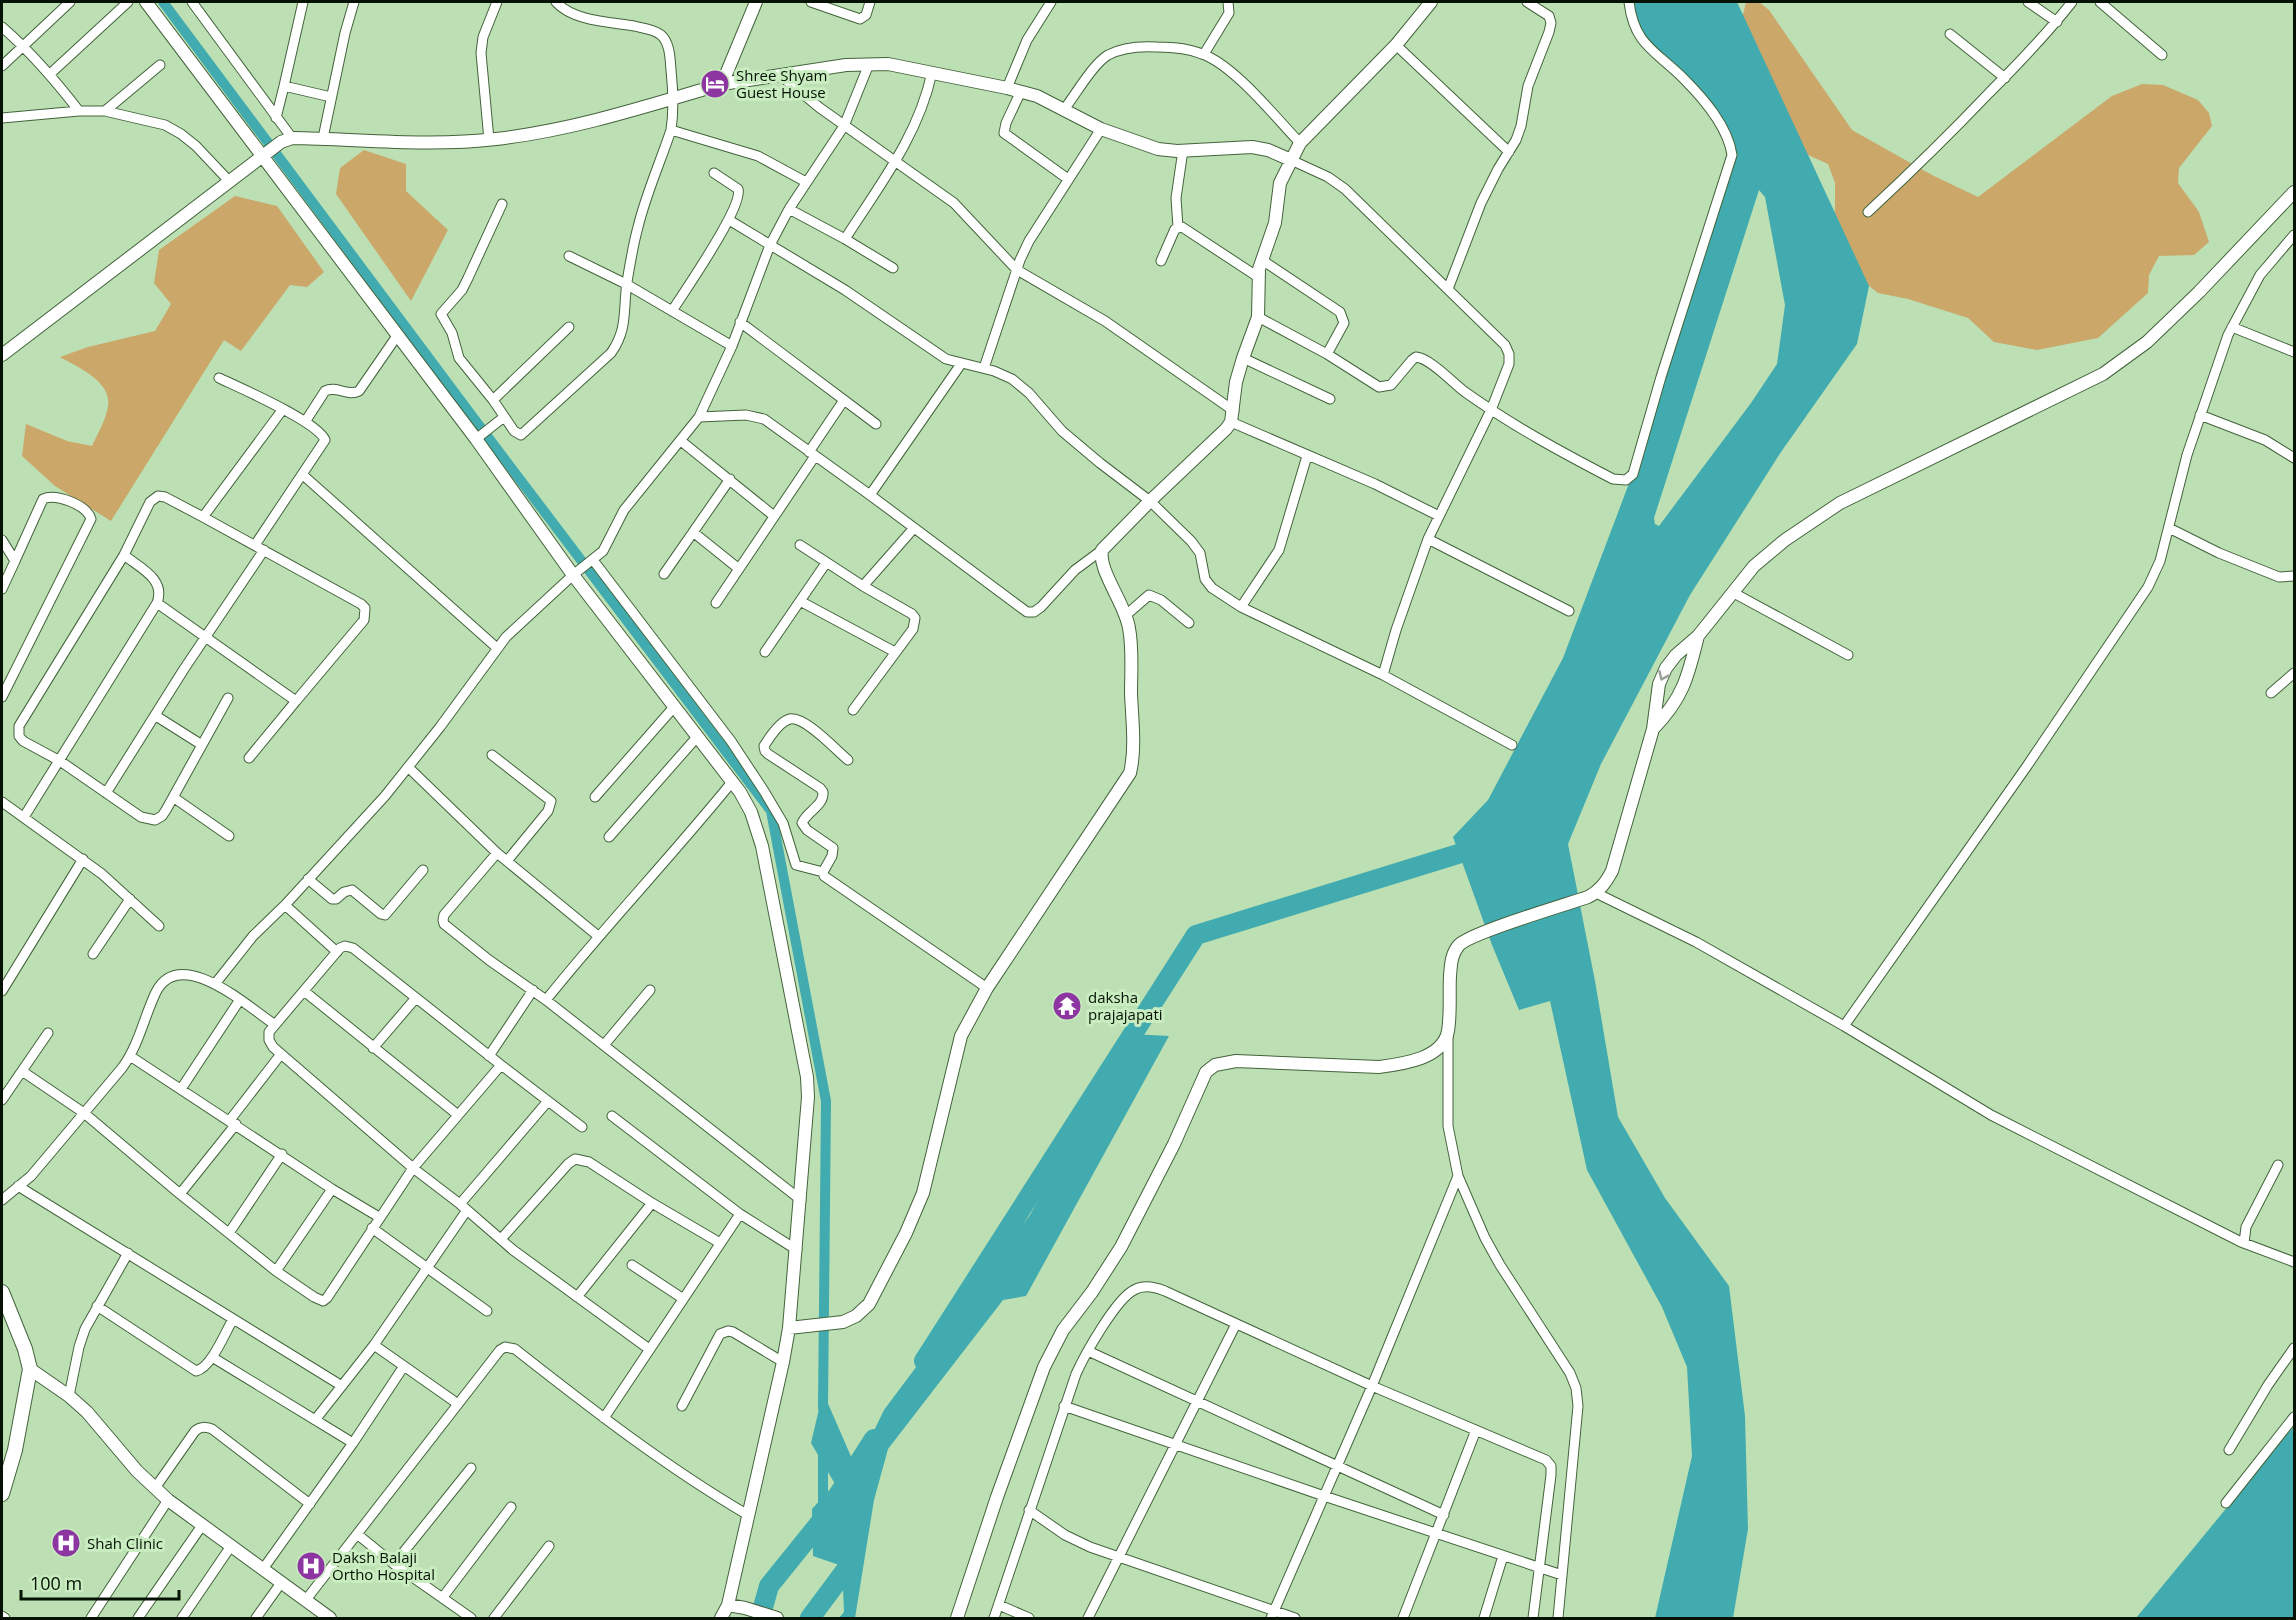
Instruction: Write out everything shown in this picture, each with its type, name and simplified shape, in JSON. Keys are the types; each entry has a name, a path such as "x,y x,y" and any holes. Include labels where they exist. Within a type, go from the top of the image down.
{"main road":[{"path":"2,1292 25,1348 30,1369 15,1450 2,1494"}],"street":[{"path":"2,66 70,2"},
{"path":"50,74 128,2"},
{"path":"146,2 265,154 397,336 479,437 575,573 732,782 751,812 757,828 807,1077 808,1097 797,1250 795,1328 783,1362 728,1605 721,1618"},
{"path":"192,2 242,67 276,118 286,140"},
{"path":"199,10 206,2"},
{"path":"276,118 303,2"},
{"path":"323,138 354,2"},
{"path":"489,140 481,53 483,37 497,2"},
{"path":"502,204 465,284 441,314 452,333 459,358 517,434 524,433 611,353 620,340 624,323 626,284 644,206 670,130 672,99 668,46 660,34 647,29 586,18 570,12 556,2"},
{"path":"722,84 756,2"},
{"path":"811,2 860,18 866,15 870,2"},
{"path":"1007,88 1027,40 1051,2"},
{"path":"1204,54 1229,14 1228,2"},
{"path":"699,417 756,416 764,419 1027,612 1034,612 1075,570 1102,550 1226,429 1232,417 1236,382 1258,317 1260,299 1258,277 1275,223 1280,183 1291,160 1300,143 1396,45 1431,2"},
{"path":"1448,289 1482,203 1521,126 1528,86 1551,23 1549,16 1527,2"},
{"path":"1258,317 1327,354 1379,387 1391,385 1412,360 1420,357 1491,410 1535,439 1613,479 1626,480 1633,474 1661,377 1732,155 1726,133 1703,102 1682,77 1648,49 1637,32 1629,2"},
{"path":"2028,2 2057,22"},
{"path":"1868,212 1929,155 2005,78 2057,22 2072,2"},
{"path":"2100,2 2162,55"},
{"path":"2,27 50,74 79,111"},
{"path":"1950,34 2005,78"},
{"path":"1396,45 1509,152"},
{"path":"1065,108 1095,67 1107,56 1125,49 1143,46 1178,48 1204,54 1232,73 1300,143"},
{"path":"215,984 253,936 285,905 386,796 497,648 518,625 603,551 627,505 699,417 732,346 770,245 789,209 844,126 869,64"},
{"path":"2,355 286,140 323,138 439,142 489,140 555,131 722,84 846,65 888,64 1021,91 1065,108 1101,129 1158,149 1252,147 1268,150 1328,177 1345,189 1505,345 1509,354 1509,364 1491,410 1428,538 1383,675"},
{"path":"105,111 160,65"},
{"path":"845,239 895,161 921,113 932,72"},
{"path":"780,75 844,126 954,203 1017,270 1105,321 1232,417 1307,456 1375,484 1439,516"},
{"path":"284,86 331,97"},
{"path":"1021,91 1006,123 1004,133 1068,179"},
{"path":"2,118 105,111 165,125 181,134 229,181"},
{"path":"984,368 1029,241 1101,129"},
{"path":"670,130 758,156 806,182"},
{"path":"1161,261 1178,227 1176,198 1184,150"},
{"path":"672,311 729,220 740,194 738,189 714,173"},
{"path":"1558,1618 1578,1406 1576,1388 1560,1355 1490,1247 1458,1176 1448,1126 1448,1032 1451,965 1454,953 1460,944 1481,934 1592,895 1612,871 1653,729 1659,684 1666,668 1676,655 1698,636 1754,566 1785,540 1840,503 2103,374 2147,342 2199,292 2295,192"},
{"path":"789,209 893,268"},
{"path":"729,220 879,312 946,359 984,368 1012,380 1029,393 1062,430 1100,463 1150,501 1196,547 1203,560 1207,584 1241,607 1383,675 1512,745"},
{"path":"1178,227 1258,277"},
{"path":"1844,1026 2027,766 2148,587 2157,571 2200,415 2232,327 2260,275 2295,235"},
{"path":"569,256 626,284 732,346"},
{"path":"1262,260 1341,312 1344,323 1327,354"},
{"path":"740,322 876,424"},
{"path":"493,400 570,327"},
{"path":"2232,327 2295,352"},
{"path":"305,422 325,391 337,389 350,394 359,392 397,336"},
{"path":"1243,358 1330,399"},
{"path":"870,495 961,364"},
{"path":"219,378 283,409 322,434 325,440 255,545"},
{"path":"716,603 774,516 844,400"},
{"path":"203,517 283,409"},
{"path":"2200,415 2265,440 2295,458"},
{"path":"479,437 504,417"},
{"path":"681,441 774,516"},
{"path":"1241,607 1279,550 1307,456"},
{"path":"303,475 497,648"},
{"path":"664,574 730,479"},
{"path":"2,589 43,499 54,496 85,509 91,519 5,682 2,697"},
{"path":"228,698 162,816 155,820 148,820 60,760 23,741 18,732 19,726 124,555 153,498 158,496 165,497 255,545 365,608 364,620 249,758"},
{"path":"863,586 914,528"},
{"path":"2169,528 2219,553 2279,577 2295,576"},
{"path":"693,532 739,569"},
{"path":"1428,538 1569,611"},
{"path":"2,540 15,561"},
{"path":"800,545 915,618 913,629 853,710"},
{"path":"106,793 184,669 208,637 264,550"},
{"path":"795,1328 827,1325 856,1316 869,1304 914,1215 922,1193 961,1036 987,988 1130,772 1132,751 1129,628 1126,615 1101,558 1102,550"},
{"path":"24,817 157,603 160,594 158,584 153,577 124,555"},
{"path":"593,560 731,741 783,823 796,865 823,872 828,880 987,988"},
{"path":"765,652 826,562"},
{"path":"1732,592 1848,655"},
{"path":"1126,615 1149,595 1161,600 1189,623"},
{"path":"800,601 895,652"},
{"path":"157,603 296,701"},
{"path":"1653,729 1670,711 1682,692 1698,636"},
{"path":"2271,693 2295,673"},
{"path":"595,796 674,707"},
{"path":"156,716 202,745"},
{"path":"823,872 832,856 833,848 807,830 802,823 804,818 821,802 823,792 768,754 764,746 784,721 795,719 808,725 848,760"},
{"path":"609,837 697,737"},
{"path":"492,755 551,801 548,811 507,861"},
{"path":"408,767 497,853 598,936"},
{"path":"546,1000 598,936 691,833 732,782"},
{"path":"173,797 229,836"},
{"path":"2,801 83,859 159,926"},
{"path":"497,853 443,920 449,928 489,960 546,1000 801,1200"},
{"path":"2,991 83,859"},
{"path":"308,879 332,899 352,890 385,915 423,870"},
{"path":"1592,895 1696,942 1844,1026 1991,1115 2244,1243 2295,1262"},
{"path":"93,954 130,899"},
{"path":"285,905 337,952"},
{"path":"582,1127 415,999 353,948 345,946 337,952 269,1032 269,1040 273,1047 413,1168 464,1207 528,1262 650,1349"},
{"path":"2,1200 37,1169 130,1056 156,993 162,982 171,975 195,975 215,984 274,1024"},
{"path":"489,1056 532,990"},
{"path":"604,1045 650,990"},
{"path":"304,991 458,1115"},
{"path":"373,1048 415,999"},
{"path":"181,1089 239,1001"},
{"path":"957,1618 997,1497 1044,1367 1063,1330 1092,1292 1121,1247 1174,1144 1206,1072 1215,1065 1236,1062 1379,1067 1401,1064 1423,1057 1438,1048 1448,1032"},
{"path":"2,1100 48,1034"},
{"path":"180,1194 281,1054"},
{"path":"130,1056 332,1189 380,1217"},
{"path":"22,1071 84,1113 276,1271 314,1297 323,1300 327,1298 413,1168 501,1065"},
{"path":"315,1420 374,1345 426,1269 464,1207 548,1101"},
{"path":"612,1116 740,1214 797,1250"},
{"path":"229,1233 282,1155"},
{"path":"501,1239 575,1159 589,1162 720,1243"},
{"path":"2244,1243 2245,1231 2250,1218 2278,1165"},
{"path":"1272,1615 1372,1386 1458,1176"},
{"path":"18,1186 342,1386"},
{"path":"276,1271 332,1189"},
{"path":"577,1297 652,1203"},
{"path":"604,1418 740,1214"},
{"path":"372,1228 487,1311"},
{"path":"69,1396 79,1347 97,1306 128,1253"},
{"path":"632,1265 682,1298"},
{"path":"994,1618 1076,1374 1088,1351 1121,1301 1133,1290 1153,1286 1372,1386 1540,1457 1551,1466 1533,1618"},
{"path":"97,1306 196,1371 201,1370 212,1357 233,1319"},
{"path":"1088,1618 1236,1324"},
{"path":"682,1406 723,1332 733,1332 783,1362"},
{"path":"374,1345 459,1404"},
{"path":"305,1601 500,1350 509,1346 694,1483 748,1515"},
{"path":"2229,1450 2268,1385 2295,1348"},
{"path":"1088,1351 1444,1515"},
{"path":"212,1357 353,1443"},
{"path":"263,1569 353,1443 404,1366"},
{"path":"30,1369 69,1396 87,1413 137,1471 168,1500 330,1618"},
{"path":"1064,1406 1562,1575"},
{"path":"2226,1503 2295,1417"},
{"path":"155,1488 195,1431 199,1427 206,1427 212,1429 310,1504"},
{"path":"1403,1618 1476,1430"},
{"path":"394,1564 471,1468"},
{"path":"91,1618 168,1500"},
{"path":"443,1597 512,1507"},
{"path":"1029,1510 1075,1540 1272,1615 1295,1618"},
{"path":"138,1618 202,1524"},
{"path":"357,1534 394,1564 471,1618"},
{"path":"182,1618 231,1546"},
{"path":"494,1618 549,1546"},
{"path":"1484,1618 1503,1556"},
{"path":"256,1618 281,1583"},
{"path":"728,1605 777,1618"},
{"path":"999,1605 1029,1618"}],"shaded area":[{"path":"1746,2 1759,2 1769,10 1852,130 1932,175 1978,197 2112,96 2142,84 2163,85 2198,100 2209,113 2212,126 2179,168 2178,183 2199,212 2209,242 2194,255 2159,256 2149,275 2148,293 2098,338 2037,350 1994,342 1968,318 1908,299 1878,293 1853,273 1835,229 1835,183 1828,164 1793,148 1741,23"},
{"path":"364,150 406,164 406,191 448,230 411,301 336,194 340,168"},
{"path":"235,196 277,206 324,272 307,287 290,285 241,351 224,340 111,521 55,486 22,456 26,424 67,441 92,446 107,411 106,392 94,378 60,357 88,347 155,331 171,304 154,283 159,250"}],"water":[{"path":"1634,2 1737,2 1869,286 1857,344 1781,452 1690,595 1601,764 1568,844 1595,981 1618,1117 1665,1198 1729,1286 1745,1416 1748,1529 1733,1618 1655,1618 1692,1456 1687,1367 1662,1307 1587,1170 1550,1001 1519,1010 1492,945 1453,837 1488,800 1563,658 1628,486 1737,155 1690,87 1639,40","holes":["1759,190 1765,197 1785,305 1777,364 1751,403 1659,526 1655,524 1654,518"]},
{"path":"1131,1034 1169,1036 1026,1296 1003,1300 888,1449 874,1500 855,1618 839,1618 844,1612 842,1566 813,1556 812,1509 835,1484 811,1443 823,1392 856,1468 884,1410 1030,1215"},
{"path":"2294,1426 2294,1618 2136,1618"}],"waterway":[{"path":"163,2 771,811 826,1101 823,1408"},
{"path":"924,1361 1196,935 1458,854"},
{"path":"760,1618 769,1586 823,1519 874,1439"},
{"path":"823,1450 823,1510"},
{"path":"810,1618 848,1567 846,1551"}],"place":[{"name":"Shree Shyam Guest House","path":"715,84"},
{"name":"daksha prajajapati","path":"1067,1006"},
{"name":"Shah Clinic","path":"66,1543"},
{"name":"Daksh Balaji Ortho Hospital","path":"311,1566"}]}
